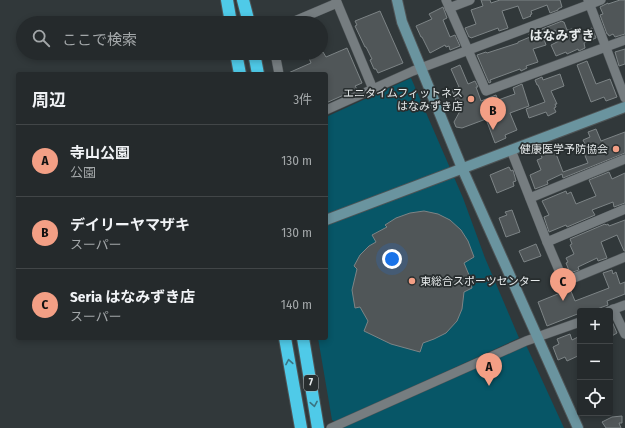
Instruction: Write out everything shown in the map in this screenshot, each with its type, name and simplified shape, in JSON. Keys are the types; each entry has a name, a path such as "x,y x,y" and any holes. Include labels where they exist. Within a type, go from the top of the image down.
{"highway":[{"path":"227,0 230,16"},
{"path":"237,60 240,72"},
{"path":"255,60 258,72"},
{"name":"7","path":"285,340 301,428"},
{"name":"7","path":"303,340 318,428"}],"street":[{"path":"396,0 402,22 462,168 578,428"},
{"path":"470,0 448,4 486,91 625,40"},
{"path":"328,109 421,68 589,2 601,0"},
{"path":"305,16 336,2 374,89"},
{"path":"589,2 625,98"},
{"path":"276,60 279,72"},
{"path":"328,219 625,106"},
{"path":"511,150 564,282 625,257"},
{"path":"530,198 625,159"},
{"path":"547,242 625,208"},
{"path":"613,309 625,305"},
{"path":"613,313 625,334"},
{"path":"331,428 526,341 577,323"}],"shaded area":[{"path":"411,78 463,198 485,258 519,338 336,422 332,420 318,340 328,340 328,116"},
{"path":"526,345 564,428 341,428"}],"building":[{"path":"481,0 490,0 491,3 500,0 560,0 562,7 550,13 547,5 531,11 531,16 523,19 518,6 502,11 508,28 499,31 498,28 471,38 469,37 465,28 476,24 471,10 483,6"},
{"path":"620,0 625,0 625,34 615,37 613,34 609,36 600,15 603,14 600,7"},
{"path":"443,7 447,18 443,20 450,37 455,35 460,46 450,50 449,46 446,47 445,45 430,53 416,26 432,19 429,14"},
{"path":"380,11 403,63 378,73 376,69 374,69 370,60 372,59 355,26 357,25 355,21"},
{"path":"562,21 564,22 567,30 572,29 574,35 592,28 596,38 584,43 585,48 579,51 578,49 567,54 566,52 556,56 551,45 559,41 555,30 543,34 542,29"},
{"path":"541,30 546,45 533,49 538,62 526,66 527,68 521,71 520,69 490,80 491,82 489,83 477,55 518,43 530,37 529,34"},
{"path":"347,48 362,83 355,86 357,89 328,102 328,72 291,72 311,63 310,60 328,60 328,56"},
{"path":"625,49 625,64 619,66 615,52"},
{"path":"587,61 596,84 610,79 617,97 606,101 604,97 591,102 577,65"},
{"path":"460,65 468,84 475,81 481,101 496,95 498,100 515,94 513,88 522,84 529,106 510,113 517,130 505,135 506,138 495,143 486,119 462,128 456,127 454,122 460,111 452,90 459,87 451,69"},
{"path":"560,74 564,86 551,91 557,104 555,104 556,107 554,108 556,112 548,116 546,112 529,118 526,109 545,102 535,80 542,77 543,80"},
{"path":"596,129 601,141 625,132 625,153 563,178 562,174 547,181 548,184 535,189 530,175 541,170 537,160 542,158 540,151 553,146 563,172 588,163 581,146 585,144 583,140 590,137 588,132"},
{"path":"509,167 511,171 513,170 516,181 513,182 514,186 497,193 490,175"},
{"path":"609,172 612,179 625,173 625,203 614,207 613,202 592,210 595,215 567,227 566,225 549,232 544,217 549,215 542,201 566,191 567,194 571,192 576,204 596,196 589,180"},
{"path":"512,210 520,232 506,237 499,218 507,215 505,212"},
{"name":"東総合スポーツセンター","path":"424,211 438,214 450,220 461,230 468,241 474,257 464,263 472,288 464,292 462,309 457,321 446,333 423,343 420,352 391,344 364,331 368,321 360,307 355,308 352,290 357,269 354,266 360,255 369,246 376,242 372,235 387,227 385,225 396,218 410,213"},
{"path":"625,220 625,251 617,235 601,242 607,258 598,261 597,258 578,267 579,270 570,273 566,263 568,262 566,258 574,254 570,245 572,244 570,239 605,224 608,224 609,226"},
{"path":"536,244 541,256 524,262 519,251"},
{"path":"612,270 613,274 616,272 620,284 625,282 625,294 607,301 608,305 600,308 577,308 577,314 547,326 538,302 570,289 575,301 609,288 603,273"},
{"path":"613,324 617,333 613,335"},
{"path":"570,334 572,340 577,338 577,356 567,361 565,357 558,360 553,347 559,344 557,339"},
{"path":"622,416 622,423 619,423 621,428 606,428 602,422 612,417"}],"place":[{"name":"エニタイムフィットネス はなみずき店","path":"471,99"},
{"name":"デイリーヤマザキ","path":"493,130"},
{"name":"健康医学予防協会","path":"616,149"},
{"name":"東総合スポーツセンター","path":"412,281"},
{"name":"Seria はなみずき店","path":"563,301"},
{"name":"寺山公園","path":"489,386"}],"district":[{"name":"はなみずき","path":"562,35"}]}
